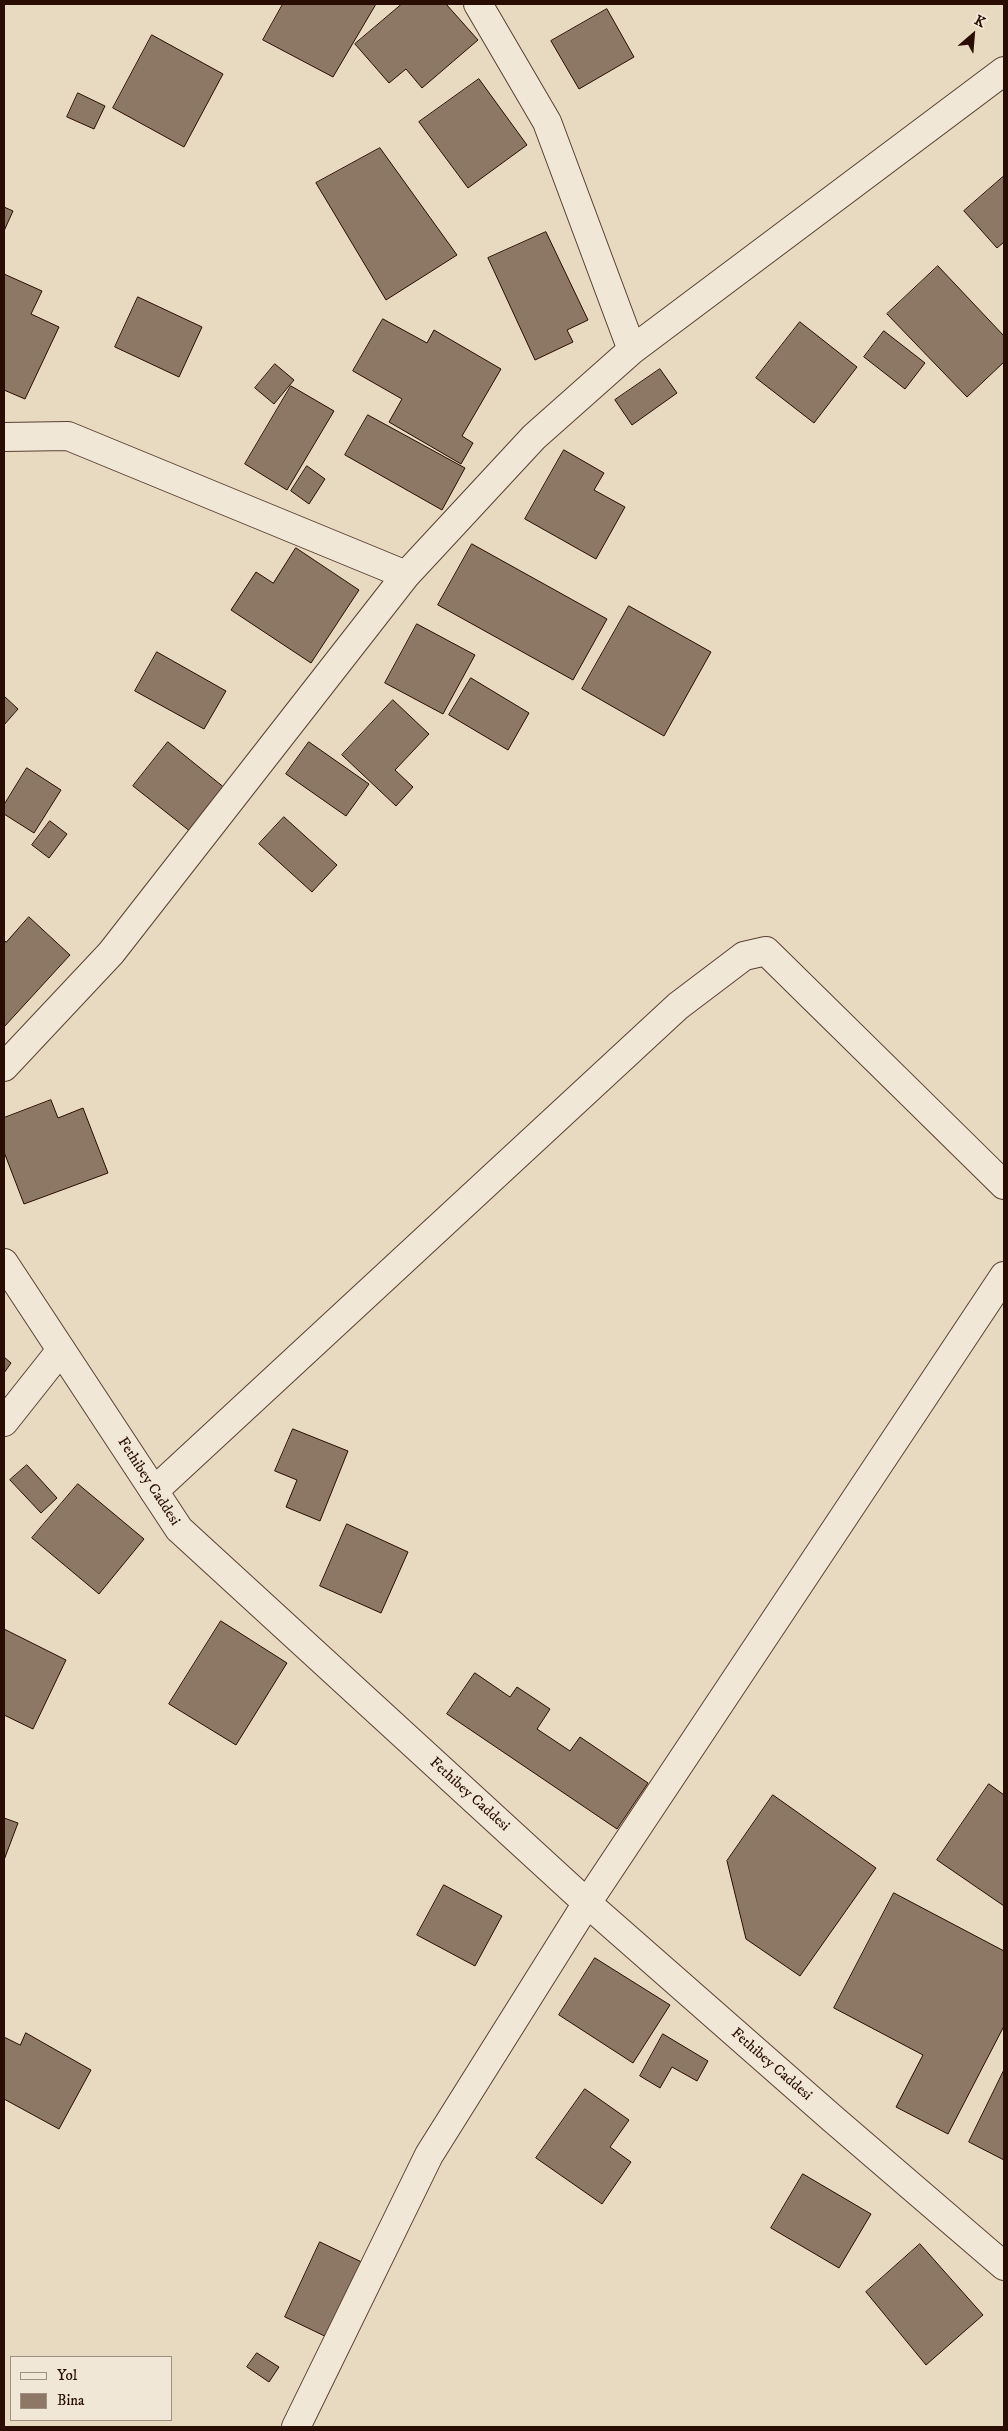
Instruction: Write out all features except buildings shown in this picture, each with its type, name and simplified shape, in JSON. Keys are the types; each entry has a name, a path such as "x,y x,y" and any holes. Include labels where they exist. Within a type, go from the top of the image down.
{"street":[{"path":"478,4 547,122 632,350"},
{"path":"4,1067 111,953 406,575 534,437 632,350 1004,70"},
{"path":"4,437 68,436 406,575"},
{"path":"154,1491 678,1006 744,956 766,951 1004,1185"},
{"name":"Fethibey Caddesi","path":"4,1263 179,1529 587,1903 825,2113 1004,2266"},
{"path":"296,2427 429,2155 587,1903 1004,1276"},
{"path":"4,1422 62,1350"}]}
